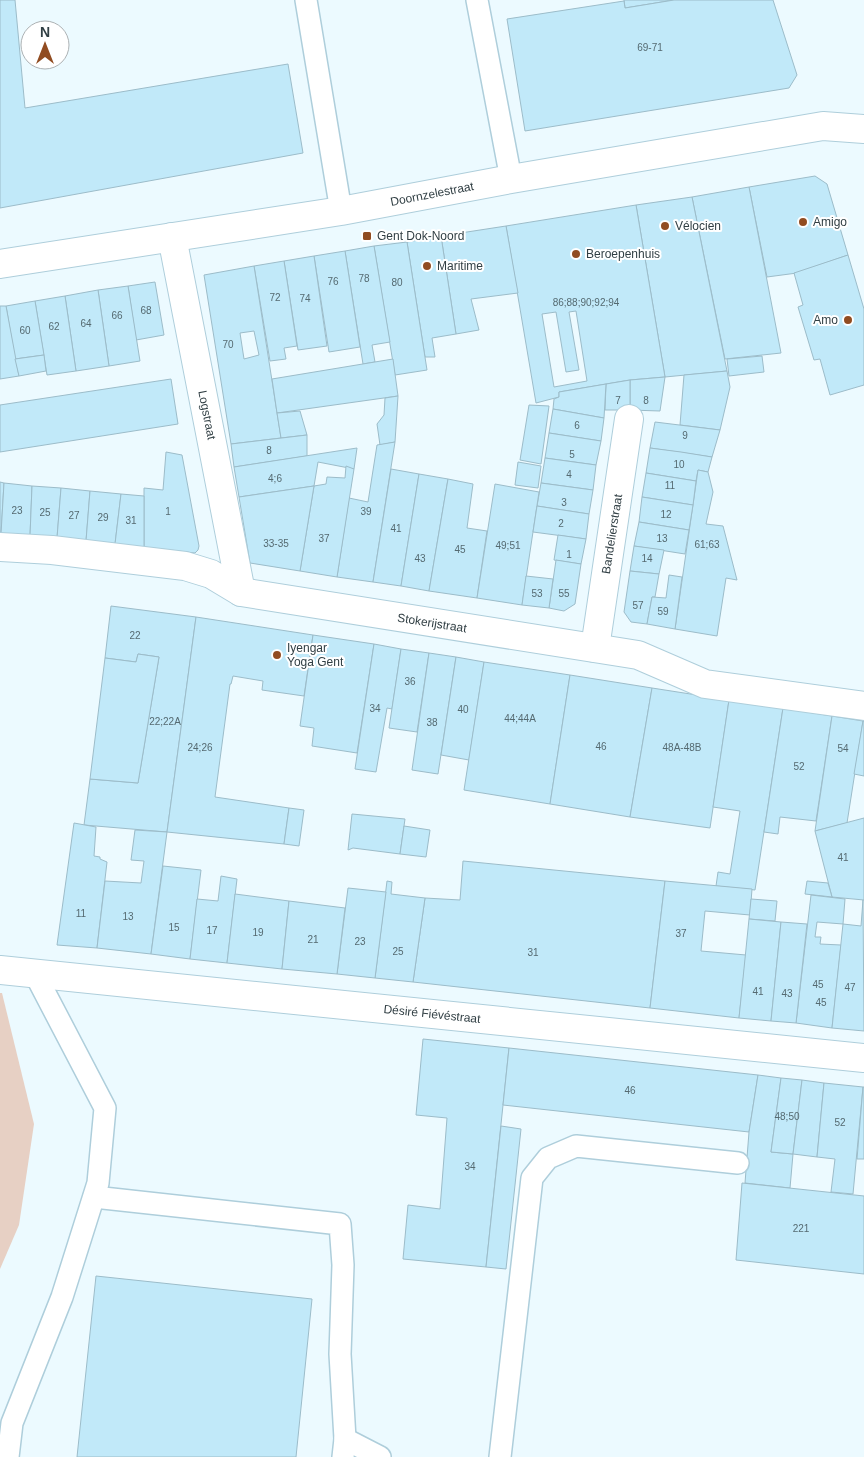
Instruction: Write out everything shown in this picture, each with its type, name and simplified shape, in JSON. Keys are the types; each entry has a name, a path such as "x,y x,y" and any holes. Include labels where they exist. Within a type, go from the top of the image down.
{"street":[{"name":"Doornzelestraat","path":"0,264 341,211 823,126 864,129"},
{"name":"Logstraat","path":"172,237 241,592"},
{"name":"Bandelierstraat","path":"595,648 629,419"},
{"name":"Stokerijstraat","path":"0,547 52,550 185,566 211,574 241,592 638,654 705,684 864,706"},
{"name":"Désiré Fiévéstraat","path":"0,970 864,1058"}],"lane":[{"path":"306,0 341,211"},
{"path":"477,0 511,180"},
{"path":"8,1457 12,1423 62,1297 98,1183 104,1108 35,974"},
{"path":"500,1457 532,1178 548,1158 576,1146 738,1163"},
{"path":"94,1197 340,1224 343,1265 340,1354 344,1448 380,1457"}],"shaded area":[{"path":"0,993 2,993 34,1124 19,1225 0,1269"}],"building":[{"path":"0,0 15,0 25,108 288,64 303,153 0,208"},
{"path":"624,0 674,0 625,8"},
{"path":"674,0 773,0 797,75 789,88 525,131 507,19 624,1 625,8"},
{"path":"815,176 827,184 848,255 797,273 767,277 749,187"},
{"path":"749,187 781,353 725,359 692,197"},
{"path":"692,197 727,371 665,377 636,205"},
{"path":"636,205 665,377 630,380 559,392 559,397 536,403 506,226","holes":["576,311 587,381 554,387 542,314 556,312 566,372 579,370 569,312"]},
{"path":"506,226 518,293 471,299 479,330 456,334 441,236"},
{"path":"441,236 456,334 432,338 435,357 425,357 407,242"},
{"path":"407,242 427,370 395,375 374,246"},
{"path":"374,246 390,342 372,345 375,362 363,364 345,251"},
{"path":"345,251 360,347 329,352 314,256"},
{"path":"848,255 864,309 864,385 830,395 820,359 814,360 798,307 803,305 794,273"},
{"path":"314,256 327,346 298,350 284,261"},
{"path":"284,261 297,346 284,348 286,359 270,361 254,266"},
{"path":"254,266 281,438 231,444 204,275","holes":["254,331 259,355 244,359 240,333"]},
{"path":"155,282 164,335 136,340 128,286"},
{"path":"128,286 140,361 109,366 98,290"},
{"path":"98,290 109,366 76,371 65,296"},
{"path":"65,296 76,371 47,375 35,301"},
{"path":"35,301 44,355 15,359 6,306"},
{"path":"0,306 6,306 19,376 0,379"},
{"path":"44,355 46,371 19,376 15,359"},
{"path":"762,356 764,372 729,376 727,359"},
{"path":"393,359 398,396 277,413 272,379"},
{"path":"727,371 730,387 720,430 680,425 684,375"},
{"path":"665,377 660,411 630,410 630,380"},
{"path":"171,379 178,424 0,452 0,405"},
{"path":"630,380 630,410 605,410 606,384"},
{"path":"606,384 604,418 553,409 554,399 559,397 559,392"},
{"path":"398,396 395,442 380,445 377,424 384,415 385,398"},
{"path":"529,405 549,406 541,464 520,460"},
{"path":"553,409 604,418 601,441 549,433"},
{"path":"300,411 307,435 281,438 277,413"},
{"path":"655,422 720,430 712,457 650,448"},
{"path":"549,433 601,441 596,465 545,458"},
{"path":"307,435 307,456 234,467 231,444"},
{"path":"395,442 373,582 337,577 349,498 368,502 377,445"},
{"path":"357,448 354,469 318,462 314,486 239,497 234,467"},
{"path":"650,448 712,457 708,472 698,470 696,481 646,473"},
{"path":"166,452 182,455 199,546 195,553 144,547 144,488 163,490"},
{"path":"545,458 596,465 593,490 541,483"},
{"path":"518,462 541,466 538,488 515,485"},
{"path":"346,466 354,469 337,577 300,571 314,486 326,484 327,477 345,478"},
{"path":"391,469 419,474 401,586 373,582"},
{"path":"698,470 708,472 713,492 706,524 723,526 737,580 726,578 717,636 675,629"},
{"path":"646,473 696,481 693,505 642,497"},
{"path":"419,474 448,479 429,591 401,586"},
{"path":"448,479 473,484 467,528 487,531 477,598 429,591"},
{"path":"0,482 4,483 1,534 0,534"},
{"path":"4,483 32,486 30,536 1,534"},
{"path":"541,483 593,490 589,514 537,506"},
{"path":"495,484 539,492 522,605 477,598"},
{"path":"32,486 61,488 57,538 30,536"},
{"path":"314,486 300,571 250,563 239,497"},
{"path":"61,488 90,491 86,541 57,538"},
{"path":"90,491 121,494 115,544 86,541"},
{"path":"121,494 144,496 144,547 115,544"},
{"path":"642,497 693,505 689,530 639,522"},
{"path":"537,506 589,514 586,539 533,532"},
{"path":"639,522 689,530 685,554 634,546"},
{"path":"558,535 586,539 581,564 554,560"},
{"path":"634,546 664,550 659,574 630,571"},
{"path":"556,560 581,564 575,604 564,611 549,608"},
{"path":"630,571 659,574 647,624 631,622 624,612"},
{"path":"669,575 682,577 675,629 647,624 652,597 666,598"},
{"path":"526,576 553,579 549,608 522,605"},
{"path":"111,606 196,617 167,832 84,825 90,779 138,783 159,657 138,654 136,662 105,658"},
{"path":"196,617 313,635 304,696 262,690 263,681 233,676 230,684 215,797 289,808 284,844 167,832"},
{"path":"313,635 374,644 357,753 312,746 314,728 300,726"},
{"path":"374,644 401,649 392,709 387,708 376,772 355,769"},
{"path":"401,649 429,653 417,732 389,728"},
{"path":"429,653 456,657 438,774 412,770"},
{"path":"138,654 159,657 138,783 90,779 105,658 136,662"},
{"path":"456,657 484,662 469,760 441,755"},
{"path":"484,662 570,675 550,804 464,790"},
{"path":"570,675 652,688 630,817 550,804"},
{"path":"652,688 729,700 710,828 630,817"},
{"path":"729,700 783,708 755,890 716,886 718,872 730,874 740,811 713,807"},
{"path":"783,708 832,716 816,821 780,817 778,834 764,832"},
{"path":"832,716 863,721 847,823 815,831"},
{"path":"864,721 864,776 854,774"},
{"path":"289,808 304,810 299,846 284,844"},
{"path":"352,814 405,819 400,854 353,848 348,850"},
{"path":"864,818 864,900 832,897 815,831"},
{"path":"74,823 96,827 94,856 100,857 100,859 107,862 97,948 57,945"},
{"path":"404,826 430,830 426,857 400,854"},
{"path":"135,830 167,832 151,954 97,948 105,881 141,883 144,861 131,860"},
{"path":"463,861 665,881 650,1008 413,982 425,898 460,900"},
{"path":"163,866 201,870 190,959 151,954"},
{"path":"221,876 237,879 227,963 190,959 197,899 218,901"},
{"path":"387,881 392,882 391,894 425,898 413,982 375,978"},
{"path":"665,881 752,889 750,915 705,911 701,951 746,955 739,1018 650,1008"},
{"path":"807,881 828,883 832,897 805,894"},
{"path":"348,888 386,892 375,978 337,974"},
{"path":"235,894 289,901 282,969 227,963"},
{"path":"811,895 845,899 843,924 817,922 815,937 821,937 820,944 841,945 832,1028 796,1023"},
{"path":"751,899 777,901 775,921 749,919"},
{"path":"863,900 864,1031 832,1028 843,924 861,926"},
{"path":"289,901 345,908 337,974 282,969"},
{"path":"749,919 781,922 771,1021 739,1018"},
{"path":"781,922 807,924 796,1023 771,1021"},
{"path":"423,1039 509,1048 486,1267 403,1259 408,1205 440,1209 447,1118 416,1115"},
{"path":"509,1048 758,1075 749,1132 503,1105"},
{"path":"758,1075 781,1078 771,1152 793,1154 790,1188 745,1183 749,1132"},
{"path":"781,1078 802,1080 793,1154 771,1152"},
{"path":"802,1080 824,1083 817,1157 793,1154"},
{"path":"824,1083 863,1087 853,1194 831,1192 835,1159 817,1157"},
{"path":"863,1087 864,1159 857,1159"},
{"path":"501,1126 521,1129 506,1269 486,1267"},
{"path":"742,1183 864,1196 864,1274 736,1260"},
{"path":"96,1276 312,1299 296,1457 77,1457"}],"place":[{"name":"Amigo","path":"803,222"},
{"name":"Vélocien","path":"665,226"},
{"name":"Gent Dok-Noord","path":"367,236"},
{"name":"Beroepenhuis","path":"576,254"},
{"name":"Maritime","path":"427,266"},
{"name":"Amo","path":"848,320"},
{"name":"Iyengar Yoga Gent","path":"277,655"}]}
